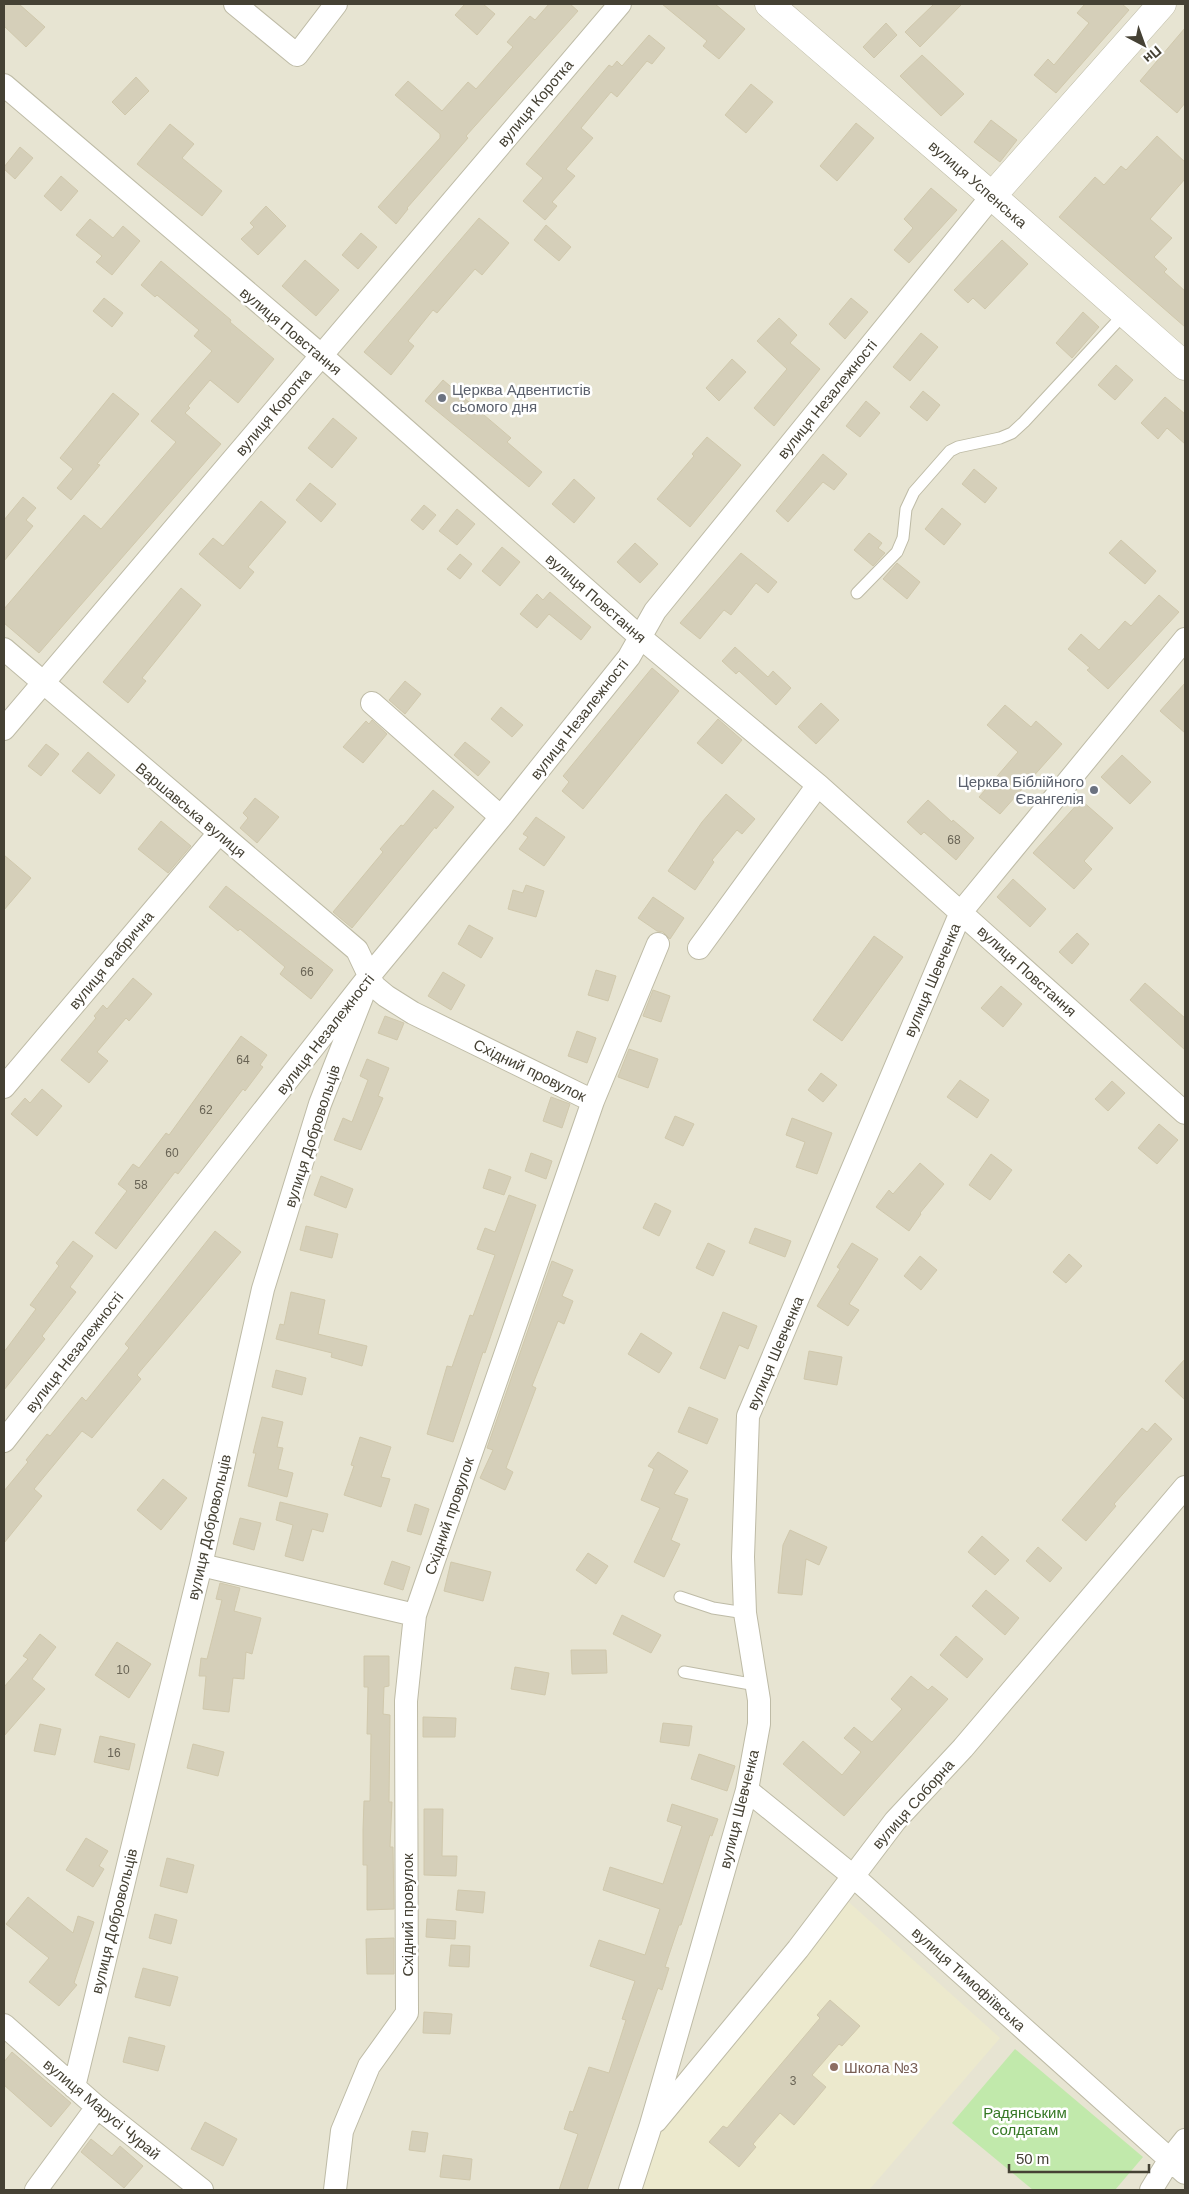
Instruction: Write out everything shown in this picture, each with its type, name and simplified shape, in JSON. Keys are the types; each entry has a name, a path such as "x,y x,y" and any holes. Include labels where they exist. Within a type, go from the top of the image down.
{"street":[{"path":"235,4 297,55 336,4"},
{"name":"вулиця Коротка","path":"4,729 620,4"},
{"name":"вулиця Успенська","path":"768,4 992,196 1185,366"},
{"name":"вулиця Незалежності","path":"4,1441 370,976 629,657 656,612 992,196 1162,4"},
{"name":"вулиця Повстання","path":"4,85 321,355 640,637 818,785 1185,1113"},
{"name":"вулиця Шевченка","path":"630,2190 650,2128 747,1790 759,1724 756,1686 745,1613 744,1557 748,1416 961,912 1185,639"},
{"name":"Варшавська вулиця","path":"4,649 357,950 370,976"},
{"path":"372,702 501,817"},
{"path":"699,948 818,785"},
{"name":"вулиця Фабрична","path":"4,1088 219,833"},
{"path":"593,1101 658,944"},
{"name":"Східний провулок","path":"335,2190 342,2131 370,2066 407,2013 406,1701 415,1615 593,1101 413,1013 374,986 370,976"},
{"name":"вулиця Добровольців","path":"74,2087 201,1565 263,1290 320,1104 370,976"},
{"name":"вулиця Соборна","path":"650,2128 798,1949 895,1822 963,1748 1185,1487"},
{"path":"201,1565 415,1615"},
{"name":"вулиця Тимофіївська","path":"747,1790 853,1876 1178,2166"},
{"name":"вулиця Марусі Чурай","path":"4,2025 97,2107 202,2190"},
{"path":"36,2190 97,2107"},
{"path":"1151,2190 1178,2166 1185,2140"}],"lane":[{"path":"857,593 897,552 903,538 906,509 914,492 950,451 958,447 1000,438 1012,432 1024,422 1125,313"},
{"path":"680,1597 713,1608 745,1613"},
{"path":"684,1672 756,1686"}],"shaded area":[{"path":"4,4 1185,4 1185,2190 4,2190"},
{"name":"Школа №3","path":"842,1896 1000,2038 869,2190 632,2190 667,2097"}],"green space":[{"name":"Радянським солдатам","path":"1015,2049 1143,2157 1115,2190 1033,2190 952,2123"}],"building":[{"path":"4,4 19,4 45,27 26,47 4,26"},
{"path":"465,4 483,4 495,14 477,35 455,15"},
{"path":"549,4 570,4 578,11 466,136 468,138 407,208 396,224 378,207 440,138 440,134 395,95 408,81 442,111 468,82 476,89 513,47 507,42 530,16 535,20"},
{"path":"662,4 715,4 745,29 719,59 703,46 707,41"},
{"path":"934,4 962,4 920,47 905,32"},
{"path":"1085,4 1122,4 1129,10 1056,93 1034,75 1048,59 1054,65 1089,23 1077,13"},
{"path":"886,23 897,35 874,58 863,47"},
{"path":"1185,28 1185,103 1177,113 1140,81"},
{"path":"649,35 665,48 652,64 647,61 617,97 611,92 581,128 593,138 566,169 575,176 552,202 557,206 545,220 523,201 543,178 526,164 609,65 612,67 617,61 622,66"},
{"path":"922,55 964,94 941,116 900,76"},
{"path":"136,77 149,91 125,115 112,102"},
{"path":"751,84 773,102 746,133 725,115"},
{"path":"991,120 1017,140 1000,162 974,142"},
{"path":"856,123 874,138 837,181 820,166"},
{"path":"170,124 194,144 182,158 222,191 202,216 137,164"},
{"path":"1157,136 1185,162 1185,179 1150,219 1172,238 1154,257 1167,269 1164,272 1185,291 1185,327 1059,217 1095,177 1104,185 1121,166 1126,170"},
{"path":"20,147 33,158 15,179 4,167"},
{"path":"61,176 78,191 61,211 44,196"},
{"path":"931,188 957,210 909,263 894,250 913,228 904,219"},
{"path":"266,206 286,226 258,255 241,239 254,227 250,223"},
{"path":"479,218 509,243 482,275 475,269 437,313 433,310 408,341 414,346 391,375 364,352"},
{"path":"90,219 113,238 123,226 140,241 112,275 96,262 102,256 76,235"},
{"path":"546,225 571,247 559,261 534,240"},
{"path":"361,233 377,247 358,269 342,255"},
{"path":"1002,240 1028,264 985,309 973,298 968,303 954,290"},
{"path":"305,260 339,290 316,316 282,286"},
{"path":"161,261 274,359 238,403 210,380 188,406 190,408 185,413 221,444 39,653 4,623 4,609 84,515 101,529 176,442 151,421 212,351 194,336 199,330 157,295 155,297 141,285"},
{"path":"104,298 123,313 112,327 93,311"},
{"path":"851,298 868,312 845,339 829,324"},
{"path":"1083,312 1099,327 1072,358 1056,343"},
{"path":"779,318 797,335 790,343 820,369 774,426 754,408 787,369 757,341"},
{"path":"921,333 938,347 910,381 893,367"},
{"path":"732,359 746,372 719,401 706,388"},
{"path":"1116,365 1133,380 1115,400 1098,385"},
{"path":"443,380 511,438 507,442 542,472 529,487 425,401"},
{"path":"923,391 940,405 927,421 910,407"},
{"path":"113,393 139,414 97,464 100,465 71,500 57,488 73,469 60,458"},
{"path":"1165,397 1185,414 1185,444 1167,428 1158,439 1141,423"},
{"path":"866,401 880,413 860,437 846,426"},
{"path":"333,418 357,438 332,468 308,448"},
{"path":"707,437 741,465 690,527 657,499 694,456 692,454"},
{"path":"823,454 847,474 834,490 823,482 788,522 776,511"},
{"path":"974,469 997,488 985,503 962,484"},
{"path":"574,479 595,498 574,523 552,504"},
{"path":"310,483 336,504 321,522 296,500"},
{"path":"23,497 36,508 26,520 33,526 4,561 4,520"},
{"path":"261,501 286,522 248,567 254,572 240,589 199,554 213,538 223,546"},
{"path":"424,505 436,515 423,530 411,520"},
{"path":"942,508 961,524 944,545 925,529"},
{"path":"457,509 475,524 457,545 439,531"},
{"path":"869,533 882,543 878,548 885,553 873,566 854,550"},
{"path":"1121,540 1156,571 1145,584 1109,553"},
{"path":"635,543 658,564 640,583 617,562"},
{"path":"502,547 520,562 500,586 482,571"},
{"path":"741,553 777,582 768,593 756,583 731,615 724,610 700,639 680,623"},
{"path":"460,554 472,564 460,579 447,569"},
{"path":"897,563 920,582 907,599 883,579"},
{"path":"181,588 201,605 142,678 146,681 128,703 103,682"},
{"path":"550,592 591,627 581,640 549,614 537,628 520,614 537,594 543,600"},
{"path":"1159,595 1179,612 1108,689 1087,670 1090,668 1068,649 1081,634 1099,650 1125,621 1131,626"},
{"path":"735,647 768,677 773,671 791,688 776,705 739,671 736,674 722,661"},
{"path":"652,668 679,691 583,809 562,791 569,782 563,776"},
{"path":"405,681 421,694 405,714 389,700"},
{"path":"1185,683 1185,733 1160,711"},
{"path":"821,703 839,720 816,744 798,727"},
{"path":"1005,705 1031,727 1036,721 1062,744 1000,814 979,797 1018,752 987,725"},
{"path":"501,707 523,725 512,737 491,719"},
{"path":"718,719 742,740 722,764 697,743"},
{"path":"372,720 387,734 363,763 343,747 366,721 369,724"},
{"path":"465,742 490,762 478,776 454,755"},
{"path":"46,744 59,754 41,776 28,766"},
{"path":"88,752 115,775 100,794 72,771"},
{"path":"1122,755 1151,782 1130,804 1101,777"},
{"path":"433,790 454,807 436,829 435,827 352,928 333,912 383,852 380,849 401,825 403,826"},
{"path":"726,794 755,819 742,834 737,830 712,860 714,862 695,890 668,871 702,822"},
{"path":"255,798 279,817 257,843 240,828 248,818 243,813"},
{"path":"928,800 952,822 953,820 974,838 956,860 924,832 921,835 907,822"},
{"path":"1081,800 1113,828 1084,861 1092,869 1074,889 1033,853"},
{"path":"536,817 565,837 544,866 519,849 528,837 523,834"},
{"path":"161,821 191,846 168,873 138,849"},
{"path":"4,855 31,878 4,910"},
{"path":"1013,879 1046,909 1030,927 997,897"},
{"path":"526,885 544,891 536,917 508,909 513,890 523,893"},
{"path":"226,886 333,970 311,999 280,974 285,967 240,929 238,931 209,907"},
{"path":"653,897 684,918 670,939 663,932 657,931 638,918"},
{"path":"469,925 493,938 481,958 458,944"},
{"path":"1077,933 1089,944 1072,964 1059,952"},
{"path":"874,936 903,957 842,1041 813,1020"},
{"path":"596,970 616,976 608,1001 588,995"},
{"path":"443,972 465,985 451,1010 428,996"},
{"path":"133,978 152,994 129,1021 126,1018 97,1052 108,1061 89,1083 61,1060 96,1018 94,1016 103,1005 107,1009"},
{"path":"1145,983 1185,1018 1185,1050 1130,1000"},
{"path":"1001,986 1022,1004 1003,1027 981,1008"},
{"path":"653,990 670,996 661,1022 643,1016"},
{"path":"385,1016 404,1023 397,1040 378,1033"},
{"path":"577,1031 596,1038 587,1063 568,1056"},
{"path":"241,1036 267,1055 260,1065 263,1067 245,1091 243,1089 178,1174 175,1172 116,1249 95,1233 127,1191 118,1184 133,1164 139,1168 166,1133 169,1135"},
{"path":"629,1049 658,1059 648,1088 618,1077"},
{"path":"367,1059 389,1068 378,1096 383,1098 361,1150 334,1140 343,1118 352,1122 368,1080 360,1076"},
{"path":"821,1073 837,1085 823,1102 808,1090"},
{"path":"960,1080 989,1100 977,1118 947,1097"},
{"path":"1112,1081 1125,1093 1108,1111 1095,1099"},
{"path":"42,1089 62,1106 37,1136 11,1114 25,1098 30,1103"},
{"path":"551,1097 570,1104 562,1128 543,1121"},
{"path":"675,1116 694,1124 683,1146 665,1138"},
{"path":"792,1118 832,1133 817,1174 796,1167 805,1142 786,1135"},
{"path":"1159,1124 1178,1140 1157,1164 1138,1148"},
{"path":"531,1153 552,1161 546,1179 525,1171"},
{"path":"991,1154 1012,1170 990,1200 969,1185"},
{"path":"920,1163 944,1184 920,1213 909,1231 876,1207 889,1190 893,1194"},
{"path":"489,1169 511,1177 504,1195 483,1188"},
{"path":"321,1176 353,1189 346,1208 314,1195"},
{"path":"509,1195 536,1205 453,1442 427,1434 447,1366 452,1367 470,1315 473,1316 495,1255 477,1249 485,1228 495,1232"},
{"path":"655,1203 671,1211 659,1236 643,1228"},
{"path":"306,1226 338,1234 332,1258 300,1250"},
{"path":"755,1228 791,1241 785,1257 749,1243"},
{"path":"215,1231 241,1252 137,1375 141,1379 92,1438 82,1431 34,1489 42,1496 4,1543 4,1491 28,1462 26,1460 47,1434 50,1436 82,1397 86,1401 129,1348 125,1344"},
{"path":"73,1241 93,1256 70,1287 76,1292 42,1336 45,1339 4,1390 4,1352 36,1309 30,1305 59,1266 56,1263"},
{"path":"708,1243 725,1251 713,1276 696,1268"},
{"path":"852,1243 878,1259 849,1304 859,1310 848,1326 817,1306 840,1269 837,1267"},
{"path":"1069,1254 1082,1266 1066,1283 1053,1272"},
{"path":"920,1256 937,1270 921,1290 904,1276"},
{"path":"552,1261 573,1270 562,1296 573,1301 564,1324 558,1321 532,1386 536,1388 506,1468 513,1472 505,1490 480,1478 493,1450 487,1448"},
{"path":"291,1292 325,1300 318,1334 367,1346 362,1366 331,1357 332,1353 276,1339 280,1324 284,1325"},
{"path":"723,1312 757,1326 748,1349 739,1345 725,1379 700,1368"},
{"path":"641,1333 672,1353 659,1373 628,1354"},
{"path":"809,1351 842,1357 837,1385 804,1379"},
{"path":"1185,1359 1185,1400 1165,1381"},
{"path":"276,1370 306,1378 302,1395 272,1387"},
{"path":"689,1407 718,1419 707,1444 678,1432"},
{"path":"262,1417 283,1422 277,1447 283,1448 278,1469 293,1473 287,1497 248,1486 256,1453 253,1453"},
{"path":"1155,1423 1172,1439 1114,1504 1116,1506 1086,1541 1062,1520 1142,1428 1147,1432"},
{"path":"360,1437 391,1447 381,1477 390,1479 381,1507 344,1495 354,1466 351,1465"},
{"path":"658,1452 688,1471 674,1494 688,1499 671,1540 680,1544 664,1577 634,1562 660,1508 641,1500 654,1469 648,1466"},
{"path":"163,1479 187,1498 161,1530 137,1510"},
{"path":"280,1502 328,1514 323,1532 312,1529 303,1561 285,1556 293,1525 276,1520"},
{"path":"415,1504 429,1509 421,1535 407,1531"},
{"path":"240,1518 261,1523 254,1550 233,1544"},
{"path":"790,1530 827,1547 819,1565 806,1559 802,1595 778,1593 783,1545"},
{"path":"982,1536 1009,1560 995,1575 968,1552"},
{"path":"1038,1547 1062,1568 1050,1582 1026,1561"},
{"path":"588,1553 608,1566 596,1584 576,1570"},
{"path":"392,1561 410,1567 403,1590 384,1584"},
{"path":"451,1562 491,1572 483,1601 444,1591"},
{"path":"220,1583 240,1588 234,1611 261,1618 252,1654 246,1652 244,1679 233,1678 229,1712 203,1709 206,1676 199,1676 201,1658 207,1659 222,1600 216,1599"},
{"path":"986,1590 1019,1618 1005,1635 972,1606"},
{"path":"622,1615 661,1635 651,1653 613,1634"},
{"path":"40,1634 56,1647 32,1679 45,1689 4,1736 4,1687 28,1659 23,1656"},
{"path":"956,1636 983,1659 967,1678 940,1655"},
{"path":"117,1642 151,1664 129,1698 95,1675"},
{"path":"571,1650 606,1650 607,1673 572,1674"},
{"path":"364,1656 389,1656 389,1686 384,1687 383,1714 390,1715 389,1802 392,1802 390,1847 393,1847 394,1909 367,1910 367,1865 363,1865 363,1830 364,1801 370,1801 371,1734 367,1734 368,1687 364,1687"},
{"path":"515,1667 549,1673 545,1695 511,1689"},
{"path":"911,1676 928,1690 932,1686 948,1699 844,1816 783,1764 803,1741 842,1775 861,1752 844,1738 854,1727 872,1742 902,1709 891,1699"},
{"path":"423,1717 456,1718 455,1737 423,1737"},
{"path":"663,1723 692,1726 689,1746 660,1742"},
{"path":"40,1724 61,1729 55,1755 34,1751"},
{"path":"100,1736 135,1744 129,1770 94,1762"},
{"path":"193,1744 224,1752 218,1776 187,1768"},
{"path":"699,1754 735,1766 727,1791 691,1779"},
{"path":"672,1804 718,1819 712,1836 710,1835 681,1925 679,1925 665,1967 669,1968 662,1990 658,1988 587,2190 559,2190 578,2134 564,2129 570,2111 573,2112 589,2067 609,2073 626,2020 622,2019 635,1981 590,1966 599,1940 645,1955 660,1909 603,1890 610,1867 663,1884 682,1826 667,1821"},
{"path":"424,1809 443,1809 442,1856 457,1856 456,1876 424,1875"},
{"path":"86,1838 108,1851 99,1866 104,1869 93,1887 66,1870"},
{"path":"167,1858 194,1865 187,1893 160,1886"},
{"path":"458,1890 485,1892 483,1913 456,1910"},
{"path":"28,1897 73,1933 78,1916 94,1922 74,1983 77,1985 59,2006 29,1982 49,1958 6,1924"},
{"path":"155,1914 177,1920 171,1944 149,1938"},
{"path":"427,1919 456,1921 455,1939 426,1937"},
{"path":"394,1938 394,1974 367,1974 366,1939"},
{"path":"451,1945 470,1946 469,1967 449,1966"},
{"path":"143,1968 178,1977 170,2006 135,1997"},
{"path":"830,2000 860,2026 842,2046 839,2044 812,2075 826,2087 794,2125 780,2113 753,2144 756,2147 739,2167 709,2142 723,2126 727,2128 820,2018 817,2015"},
{"path":"424,2012 452,2014 450,2034 423,2033"},
{"path":"129,2037 165,2046 158,2071 123,2062"},
{"path":"12,2052 71,2103 51,2127 4,2085 4,2062"},
{"path":"205,2122 237,2139 223,2166 191,2149"},
{"path":"412,2131 428,2133 425,2152 409,2150"},
{"path":"91,2139 112,2156 120,2146 143,2166 124,2188 81,2152"},
{"path":"443,2155 472,2159 470,2180 440,2177"}],"place":[{"name":"Церква Адвентистів сьомого дня","path":"442,398"},
{"name":"Церква Біблійного Євангелія","path":"1094,790"},
{"name":"Школа №3","path":"834,2067"}]}
